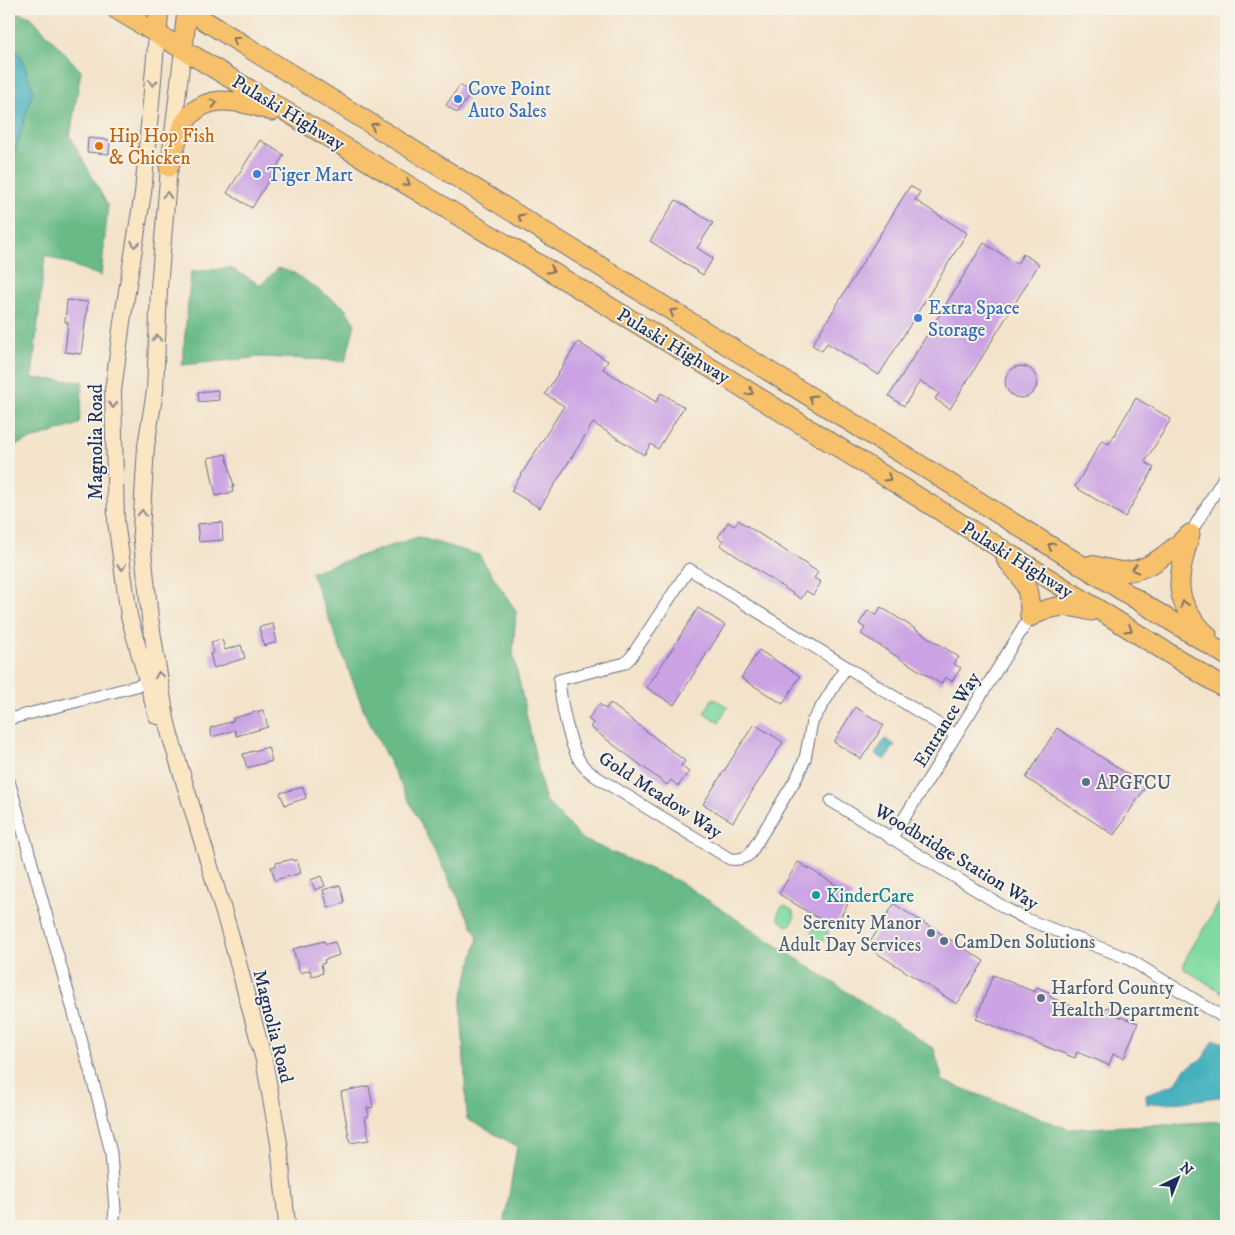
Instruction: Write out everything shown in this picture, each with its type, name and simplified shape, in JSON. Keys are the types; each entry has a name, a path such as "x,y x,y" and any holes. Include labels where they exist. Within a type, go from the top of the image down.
{"main road":[{"name":"Pulaski Highway","path":"116,9 724,376 1226,689"},
{"path":"157,34 159,9"},
{"name":"Pulaski Highway","path":"187,9 1226,654"},
{"path":"183,49 187,9"},
{"name":"Magnolia Road","path":"157,34 143,193 113,391 116,521 129,616 168,758 202,840"},
{"name":"Magnolia Road","path":"183,49 169,167 159,288 155,391 146,446 141,532 150,618 166,719 229,931 264,1060 279,1144 287,1226"},
{"path":"169,167 181,130 189,116 213,101 245,102 283,114 319,130"},
{"path":"1072,560 1125,572 1156,562 1190,534"},
{"path":"1190,534 1181,564 1180,589 1182,603 1189,616 1226,654"},
{"path":"992,544 1025,582 1029,593 1030,617 1057,606 1079,608 1110,617"}],"street":[{"path":"1190,534 1226,474"},
{"name":"Gold Meadow Way","path":"846,667 812,722 804,759 797,777 750,854 745,858 737,860 730,859 594,776 581,763 574,749 560,697 559,680 616,666 625,663 631,658 689,569 956,735"},
{"name":"Entrance Way","path":"891,838 1030,617"},
{"path":"9,719 148,683"},
{"path":"9,780 111,1153 115,1210 113,1226"},
{"name":"Woodbridge Station Way","path":"831,800 1007,909 1026,919 1127,958 1226,1019"}],"green space":[{"path":"9,10 31,17 81,71 70,136 108,206 101,276 45,255 32,378 83,382 79,424 9,447 9,172 33,90 21,58 9,41"},
{"path":"230,268 261,285 278,268 294,273 344,307 355,324 345,362 261,357 182,365 191,272"},
{"path":"418,537 479,555 516,611 513,653 545,800 582,839 680,882 934,1049 943,1081 1068,1129 1226,1121 1226,1226 504,1226 517,1146 467,1119 461,1002 478,937 366,716 311,572"},
{"path":"713,698 728,707 719,722 704,713"},
{"path":"1226,892 1226,995 1184,969 1184,964 1188,954"},
{"path":"785,906 792,910 795,916 791,924 787,926 779,920 778,914 781,907"},
{"path":"820,925 826,927 828,933 826,939 820,941 814,939 812,933 814,927"}],"water":[{"path":"9,41 21,58 33,90 9,172"},
{"path":"885,739 895,745 885,760 875,754"},
{"path":"1214,1040 1226,1043 1226,1096 1182,1102 1147,1104 1146,1094 1175,1084 1184,1070 1203,1058"}],"building":[{"name":"Cove Point Auto Sales","path":"460,85 471,93 457,113 446,105"},
{"name":"Hip Hop Fish & Chicken","path":"88,138 110,140 109,154 87,152"},
{"path":"260,140 284,155 252,208 227,193"},
{"path":"910,186 920,192 915,200 967,233 879,375 827,343 822,351 812,345"},
{"path":"676,200 713,223 697,248 713,258 703,275 650,241"},
{"path":"984,243 1017,264 1023,254 1039,264 950,409 935,399 939,393 920,381 904,406 889,396"},
{"path":"67,300 88,302 81,354 65,352 68,322 65,322"},
{"path":"578,342 608,361 603,369 656,402 661,393 684,407 658,449 651,444 644,455 593,423 540,508 511,491 564,406 545,394"},
{"path":"1021,366 1032,371 1037,382 1032,393 1021,398 1010,393 1005,382 1010,371"},
{"path":"218,390 219,400 199,402 198,392"},
{"path":"1136,398 1171,419 1145,462 1154,468 1125,517 1075,487 1102,440 1109,444"},
{"path":"226,454 234,487 232,487 233,492 216,496 208,458"},
{"path":"738,520 818,572 814,578 821,582 813,595 806,591 801,599 720,545 723,541 718,537 728,522 734,526"},
{"path":"222,522 223,540 199,542 197,524"},
{"path":"881,607 959,657 954,664 961,668 952,681 945,677 941,684 861,634 865,628 859,624 868,610 876,615"},
{"path":"698,608 725,625 674,705 647,688"},
{"path":"273,624 277,642 264,646 259,627"},
{"path":"222,639 225,650 241,645 245,658 214,668 210,654 214,653 211,642"},
{"path":"759,650 800,676 783,704 741,678"},
{"path":"610,703 685,761 681,766 689,772 678,786 671,780 667,785 590,727 593,723 588,719 599,704 606,709"},
{"path":"855,707 884,725 861,759 834,742"},
{"path":"263,710 268,727 236,736 235,730 212,737 210,728 233,721 233,718"},
{"path":"754,724 783,742 733,822 703,804"},
{"name":"APGFCU","path":"1057,728 1146,786 1114,835 1026,778"},
{"path":"268,747 272,761 247,768 243,754"},
{"path":"303,787 306,798 285,805 280,793"},
{"path":"293,859 293,861 297,860 301,873 275,880 271,867 276,866 276,863"},
{"name":"KinderCare","path":"798,862 853,895 834,928 779,894"},
{"path":"321,876 325,886 315,890 311,880"},
{"path":"340,885 345,903 328,908 323,890"},
{"path":"894,904 984,961 957,1004 867,947"},
{"path":"324,941 326,944 335,942 339,955 324,960 325,963 321,964 323,973 312,976 310,970 300,973 293,949"},
{"path":"993,975 1035,992 1037,987 1051,993 1050,997 1089,1013 1091,1007 1104,1012 1106,1007 1119,1012 1118,1016 1138,1023 1124,1058 1113,1054 1109,1065 1077,1052 1075,1058 976,1019"},
{"path":"369,1086 373,1107 367,1108 369,1116 365,1117 369,1140 350,1143 341,1092"}],"place":[{"name":"Cove Point Auto Sales","path":"458,99"},
{"name":"Hip Hop Fish & Chicken","path":"99,146"},
{"name":"Tiger Mart","path":"257,174"},
{"name":"Extra Space Storage","path":"918,318"},
{"name":"APGFCU","path":"1086,782"},
{"name":"KinderCare","path":"816,895"},
{"name":"Serenity Manor Adult Day Services","path":"931,933"},
{"name":"CamDen Solutions","path":"944,941"},
{"name":"Harford County Health Department","path":"1041,998"}]}
